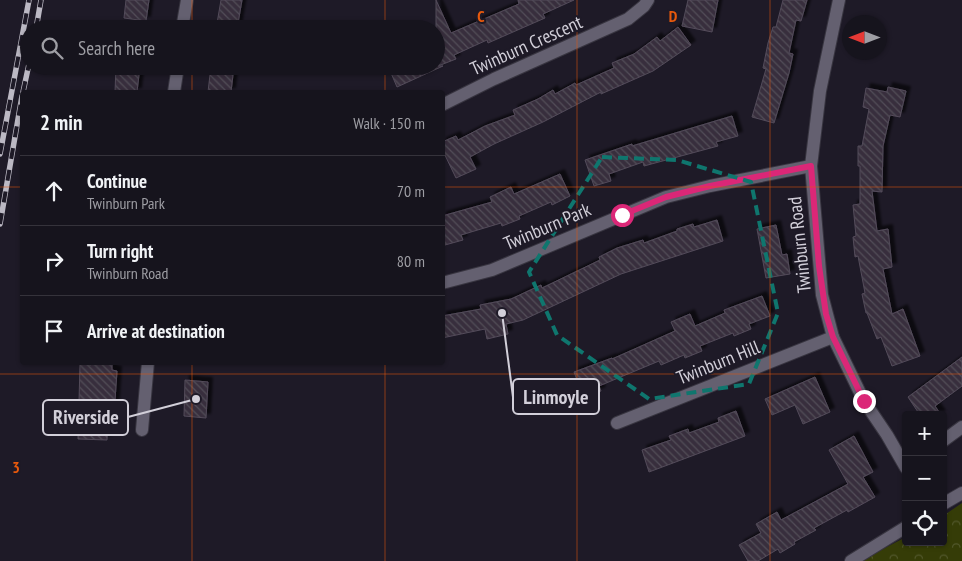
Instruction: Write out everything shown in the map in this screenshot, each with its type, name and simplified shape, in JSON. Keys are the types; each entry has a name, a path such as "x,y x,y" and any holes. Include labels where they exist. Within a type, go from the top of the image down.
{"street":[{"path":"184,20 187,0"},
{"name":"Twinburn Crescent","path":"445,104 494,79 628,19 644,6 648,0"},
{"name":"Twinburn Road","path":"839,0 820,92 811,166 822,294 833,337 864,401 902,461"},
{"path":"174,90 177,75"},
{"name":"Twinburn Park","path":"445,282 492,270 666,197 710,186 811,166"},
{"name":"Twinburn Hill","path":"617,423 833,337"},
{"path":"142,430 148,365"},
{"path":"947,438 962,427"},
{"path":"947,502 962,493"},
{"path":"851,561 902,529"}],"highlighted area":[{"path":"602,157 677,160 751,182 778,313 749,384 649,399 557,335 529,272"}],"green space":[{"path":"962,503 962,561 860,561 902,539 902,546 947,546 947,513"}],"building":[{"path":"126,0 149,0 146,20 124,18"},
{"path":"221,0 242,0 239,20 218,20"},
{"path":"436,0 451,33 519,4 518,0 574,0 543,14 545,18 488,43 487,40 454,55 456,59 445,63 445,20 436,20"},
{"path":"688,0 718,0 712,32 682,26"},
{"path":"783,0 807,0 801,21 796,20 789,53 793,54 789,73 774,123 752,117 766,69 763,68 768,43 773,27 776,27"},
{"path":"678,27 691,45 653,71 601,94 601,92 470,157 476,169 456,178 445,155 445,141 456,136 458,140 485,126 515,115 513,110 553,90 555,94 575,83 576,85 614,68 612,63 634,54 657,37 660,41"},
{"path":"116,75 139,75 137,90 115,90"},
{"path":"210,75 233,75 231,90 208,90"},
{"path":"392,75 423,75 397,87"},
{"path":"888,87 906,91 900,117 890,115 883,146 882,192 872,191 877,231 888,229 892,267 883,269 892,314 903,309 920,356 892,366 881,337 877,339 866,313 862,294 865,293 858,256 855,257 853,237 856,236 853,205 860,204 858,146 862,146 869,109 863,107 866,88 887,92"},
{"path":"732,116 738,136 716,142 718,146 644,166 643,162 609,174 611,181 594,186 585,160 632,144 632,146"},
{"path":"560,174 570,196 552,205 551,202 519,216 520,219 502,226 501,223 461,235 463,240 445,245 445,215 492,202 490,197 511,187 514,194"},
{"path":"717,220 723,241 621,274 523,320 506,324 508,334 487,339 485,329 445,337 445,315 481,309 480,305 511,299 541,285 542,288 600,260 599,257 617,248 643,240 644,243 693,224 694,227"},
{"path":"776,225 782,255 787,254 790,274 766,278 757,229"},
{"path":"762,296 770,316 749,324 751,329 734,336 733,333 700,346 702,351 685,358 684,355 661,365 659,361 599,386 601,391 584,398 574,372 612,359 675,331 671,322 690,314 695,326 725,313 724,310"},
{"path":"962,357 962,386 935,406 938,411 917,411 908,397"},
{"path":"80,365 112,365 112,370 117,371 114,415 108,415 107,440 78,439"},
{"path":"815,377 830,412 803,424 795,405 772,415 765,399"},
{"path":"185,380 208,382 206,418 184,416"},
{"path":"736,411 745,436 649,472 642,450 671,440 669,436 688,429 689,433 719,422 718,418"},
{"path":"854,436 873,472 863,477 875,497 814,528 816,530 794,542 795,544 780,553 778,549 758,561 748,561 739,545 761,533 756,524 777,512 781,520 848,484 829,450"}],"railway":[{"path":"25,20 29,0"},
{"path":"38,20 41,0"},
{"path":"0,154 20,48"},
{"path":"23,90 27,75"},
{"path":"0,224 20,108"}],"place":[{"name":"Linmoyle","path":"502,313"},
{"name":"Riverside","path":"196,399"}],"route":[{"path":"622,215 666,197 710,186 811,166 819,266 826,314 833,337 864,401"}]}
